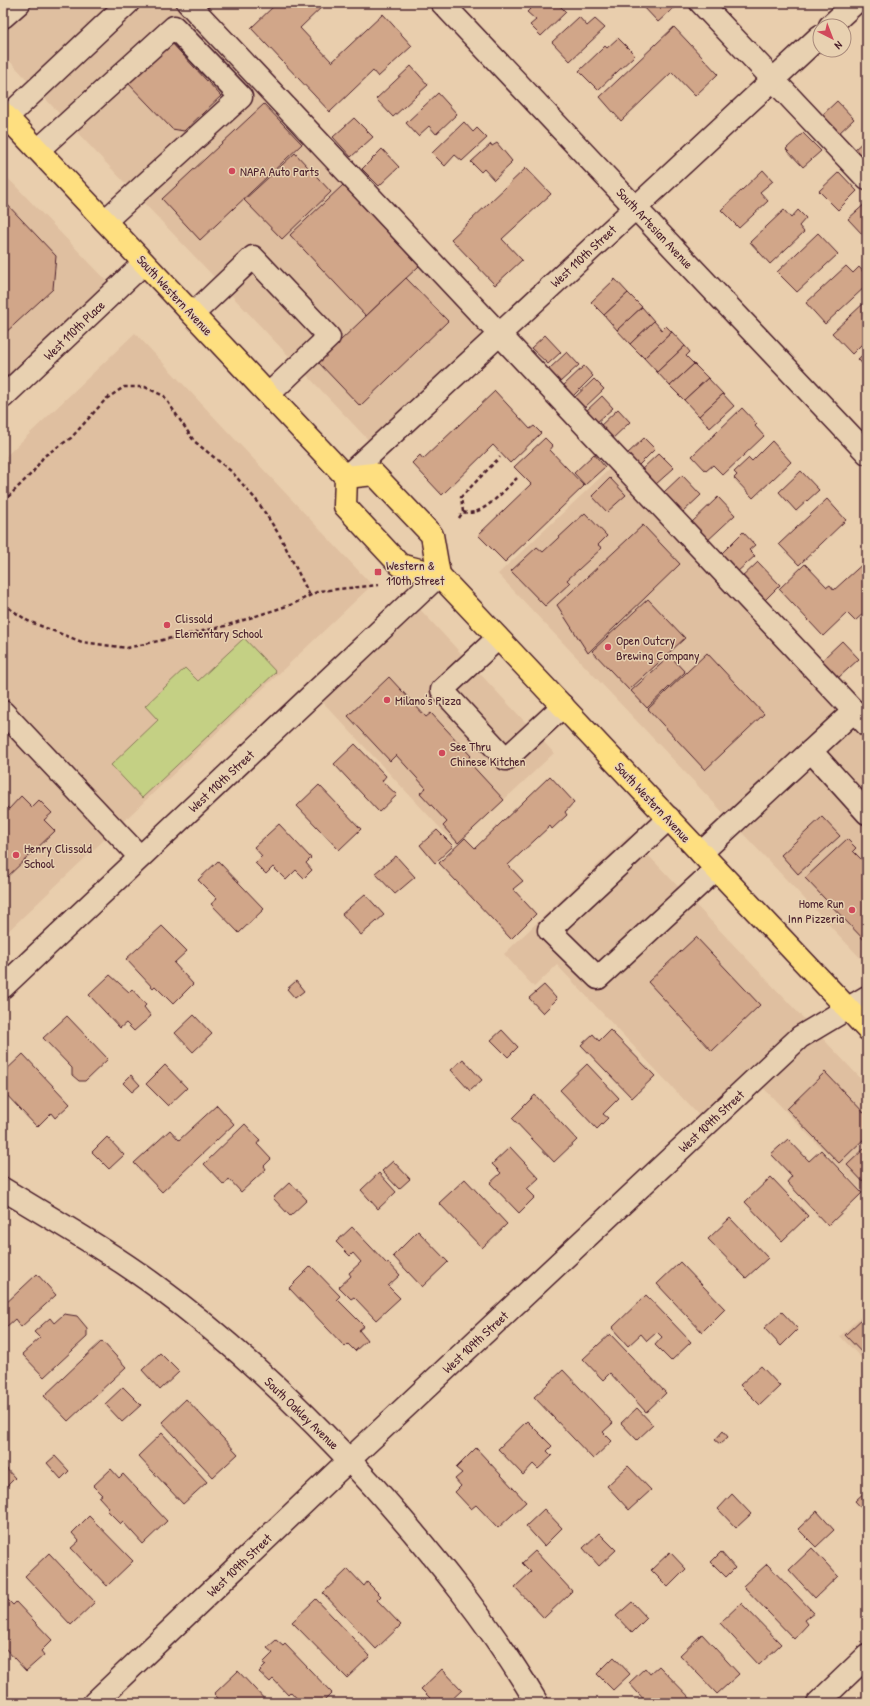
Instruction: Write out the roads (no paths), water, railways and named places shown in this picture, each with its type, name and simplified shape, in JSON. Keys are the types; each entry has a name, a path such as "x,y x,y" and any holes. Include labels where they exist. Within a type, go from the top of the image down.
{"main road":[{"name":"South Western Avenue","path":"5,115 346,477"},
{"path":"374,474 416,518 432,535 439,575 400,565 345,506 346,477 374,474"},
{"name":"South Western Avenue","path":"439,575 867,1029"}],"street":[{"path":"3,17 19,3"},
{"path":"5,115 128,3"},
{"path":"188,3 860,718 811,751 701,853"},
{"name":"South Artesian Avenue","path":"442,3 867,453"},
{"path":"701,3 867,179"},
{"path":"839,18 855,3"},
{"path":"38,150 174,28 240,97 105,221"},
{"name":"West 110th Street","path":"346,477 812,43"},
{"path":"193,314 254,257 329,337 268,394"},
{"name":"West 110th Place","path":"3,397 144,263"},
{"name":"West 110th Street","path":"3,987 439,575"},
{"path":"498,638 442,690 506,759 563,706"},
{"path":"3,712 140,856"},
{"path":"811,751 867,813"},
{"path":"669,818 549,930 598,978 716,869"},
{"name":"West 109th Street","path":"94,1703 349,1460 800,1038 867,997"},
{"name":"South Oakley Avenue","path":"3,1189 156,1286 244,1357 301,1410 349,1460 413,1531 456,1583 521,1676 537,1703"},
{"path":"818,1703 867,1656"}],"place":[{"name":"NAPA Auto Parts","path":"232,171"},
{"name":"Western & 110th Street","path":"378,572"},
{"name":"Clissold Elementary School","path":"167,625"},
{"name":"Open Outcry Brewing Company","path":"608,647"},
{"name":"Milano's Pizza","path":"387,700"},
{"name":"See Thru Chinese Kitchen","path":"442,753"},
{"name":"Henry Clissold School","path":"16,855"},
{"name":"Home Run Inn Pizzeria","path":"852,910"}]}
